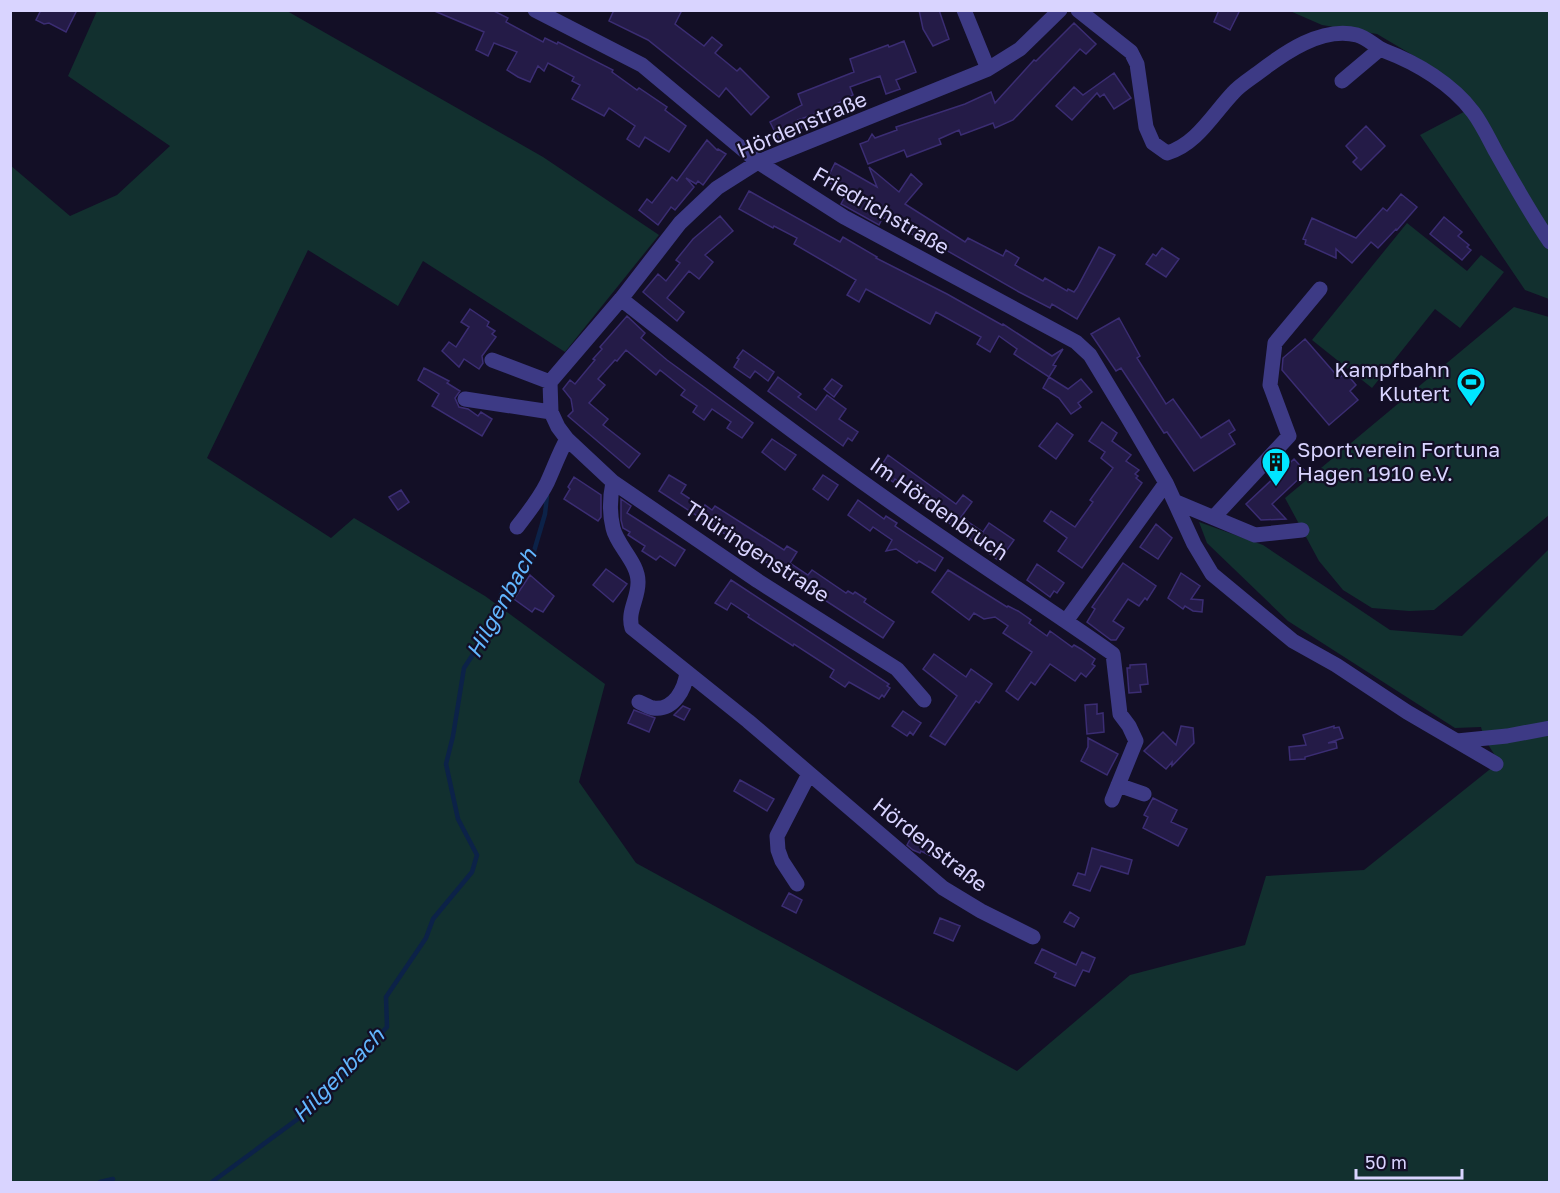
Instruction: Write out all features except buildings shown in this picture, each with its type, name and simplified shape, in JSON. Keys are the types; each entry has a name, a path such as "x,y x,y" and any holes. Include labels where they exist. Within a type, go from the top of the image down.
{"street":[{"name":"Friedrichstraße","path":"535,10 642,65 758,162 844,217 1076,342 1090,355 1166,483 1194,544 1212,574 1293,641 1336,664 1407,712 1496,764"},
{"path":"964,10 988,69"},
{"name":"Hördenstraße","path":"550,382 621,299 680,223 717,188 758,162 988,69 1020,49 1060,10"},
{"path":"1078,10 1131,52 1137,64 1146,127 1154,143 1167,153 1179,149 1192,139 1235,91 1279,59 1312,40 1327,36 1356,35 1368,39 1380,49 1407,59 1457,93 1474,113 1533,218 1550,242"},
{"path":"1342,81 1380,49"},
{"path":"1214,517 1289,436 1270,386 1275,343 1320,288"},
{"name":"Im Hördenbruch","path":"621,299 819,450 1113,654 1120,714 1136,741 1112,800"},
{"path":"492,360 550,382 551,412 567,439 541,494 517,527"},
{"path":"465,399 551,412"},
{"name":"Thüringenstraße","path":"567,439 613,482 758,581 897,669 924,700"},
{"name":"Hördenstraße","path":"613,482 609,502 613,530 636,573 638,582 629,619 632,628 748,721 943,888 981,911 1033,937"},
{"path":"1066,621 1166,483"},
{"path":"1176,502 1255,535 1302,530"},
{"path":"639,702 655,708 668,706 680,695 686,685 687,672"},
{"path":"1457,741 1507,736 1550,728"},
{"path":"797,884 782,861 777,836 809,774"},
{"path":"1118,785 1144,794"}],"green space":[{"path":"97,11 287,11 543,157 659,235 565,352 423,261 398,306 308,250 207,458 331,538 354,518 485,596 605,684 579,782 636,863 1017,1071 1130,975 1245,945 1266,876 1364,870 1499,762 1484,738 1481,727 1455,728 1288,621 1207,543 1199,522 1263,545 1390,630 1462,636 1549,549 1549,1182 11,1182 10,165 70,216 117,195 170,146 68,76"},
{"path":"1290,11 1549,11 1549,299 1525,290 1420,135 1477,105 1426,63 1377,34 1322,25"},
{"path":"1407,223 1467,271 1481,255 1504,272 1460,328 1435,309 1372,388 1312,340"},
{"name":"Kampfbahn Klutert","path":"1514,307 1549,317 1549,515 1434,610 1409,611 1372,608 1343,590 1319,561 1285,498"}],"waterway":[{"name":"Hilgenbach","path":"212,1182 310,1110 387,1027 386,997 426,938 433,919 472,872 477,855 458,819 446,764 464,668 497,618 501,595 532,558 545,514 547,496"},
{"name":"Hilgenbach","path":"100,1182 113,1179"}],"place":[{"name":"Kampfbahn Klutert","path":"1471,408"},
{"name":"Sportverein Fortuna Hagen 1910 e.V.","path":"1276,488"}]}
